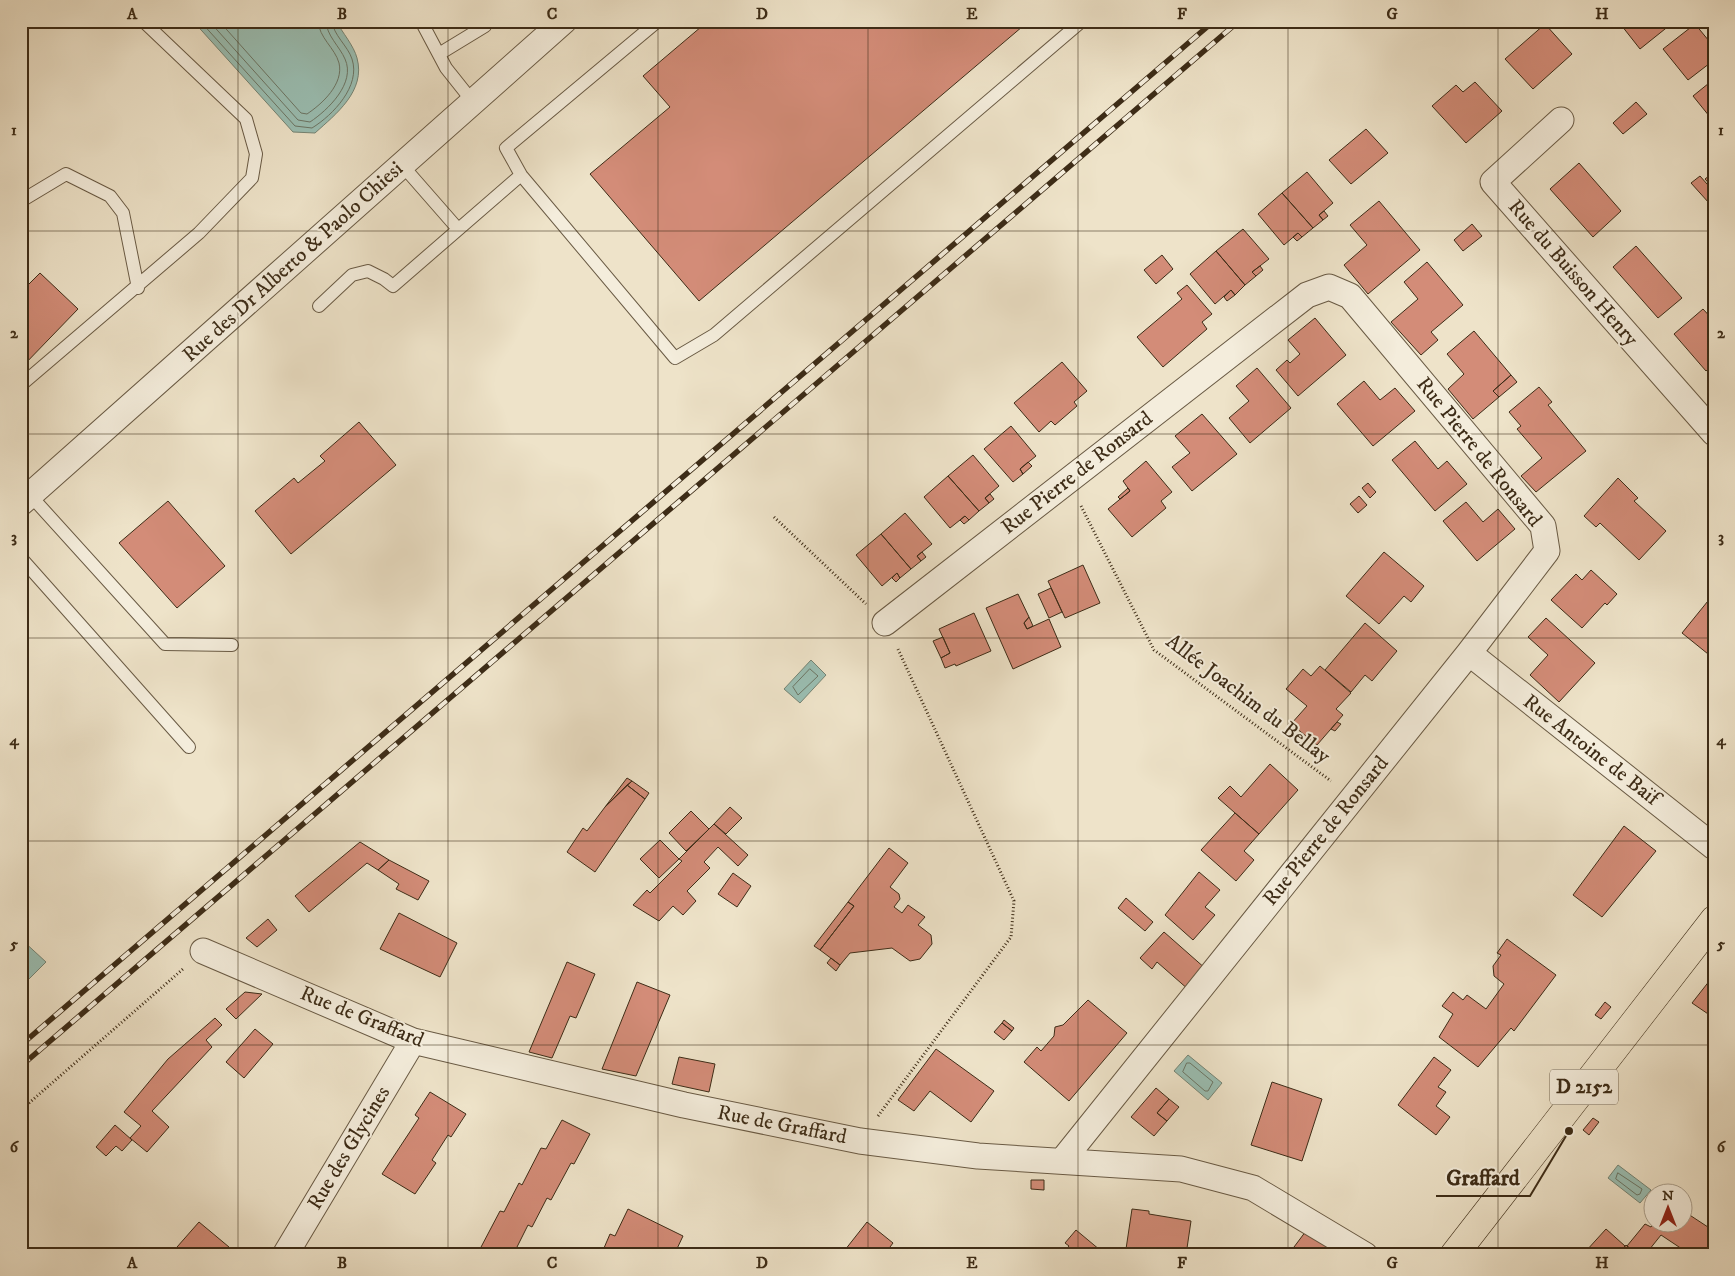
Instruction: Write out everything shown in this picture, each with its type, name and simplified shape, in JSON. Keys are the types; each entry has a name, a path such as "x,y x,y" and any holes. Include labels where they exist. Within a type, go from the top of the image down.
{"main road":[{"name":"D 2152","path":"1454,1255 1714,920"}],"street":[{"name":"Rue des Dr Alberto & Paolo Chiesi","path":"26,499 564,21"},
{"name":"Rue du Buisson Henry","path":"1561,120 1493,182 1714,433"},
{"name":"Rue Pierre de Ronsard","path":"885,623 1307,295 1329,287 1350,296 1544,526 1548,551 1469,653 1062,1161"},
{"name":"Rue Antoine de Baïf","path":"1469,653 1714,847"},
{"name":"Rue de Graffard","path":"203,951 413,1042 684,1105 860,1141 978,1156 1181,1169 1253,1188 1365,1255"},
{"name":"Rue des Glycines","path":"285,1255 413,1042"}],"lane":[{"path":"21,385 138,288 199,233 252,178 256,154 246,119 143,21"},
{"path":"420,21 446,68 473,102"},
{"path":"439,54 486,26 482,21"},
{"path":"658,21 506,148 521,174 675,358 714,335 1082,21"},
{"path":"402,165 458,229"},
{"path":"21,201 66,174 110,196 123,213 138,288"},
{"path":"319,306 352,275 368,271 393,286 521,174"},
{"path":"26,499 165,644 232,645"},
{"path":"21,558 189,747"}],"path":[{"name":"Allée Joachim du Bellay","path":"1068,481 1154,650 1353,798"},
{"path":"774,517 885,623 1014,901 1010,937 860,1141"},
{"path":"21,1110 203,951"}],"water":[{"path":"193,21 336,21 351,44 357,58 359,70 353,91 340,110 315,133 293,132"},
{"path":"811,660 826,675 800,703 784,689"},
{"path":"21,939 46,962 21,987"},
{"path":"1188,1055 1222,1083 1208,1100 1174,1071"},
{"path":"1618,1165 1643,1184 1642,1201 1640,1203 1608,1178"}],"building":[{"path":"708,21 1029,21 699,301 590,174 670,107 643,76"},
{"path":"1618,21 1667,21 1670,25 1640,49"},
{"path":"1545,24 1572,54 1533,89 1505,59"},
{"path":"1695,24 1714,47 1714,60 1688,80 1663,49"},
{"path":"1714,79 1714,122 1693,96"},
{"path":"1475,82 1502,111 1466,143 1432,106 1456,85 1463,92"},
{"path":"1636,102 1647,114 1623,134 1613,123"},
{"path":"1366,129 1388,153 1351,184 1329,160"},
{"path":"1579,163 1621,211 1593,237 1550,189"},
{"path":"1307,172 1333,203 1319,215 1323,220 1313,228 1282,193"},
{"path":"1714,172 1714,189 1705,179"},
{"path":"1700,176 1714,192 1714,199 1709,203 1691,183"},
{"path":"1282,193 1313,228 1302,237 1298,233 1284,245 1258,214"},
{"path":"1379,201 1420,250 1368,294 1344,265 1367,245 1350,225"},
{"path":"1324,211 1328,216 1323,220 1319,215"},
{"path":"1472,224 1482,236 1463,251 1454,240"},
{"path":"1243,229 1269,259 1252,272 1256,276 1245,285 1216,251"},
{"path":"1298,233 1302,237 1297,241 1293,237"},
{"path":"1636,246 1682,298 1658,318 1613,267"},
{"path":"1216,251 1245,285 1235,295 1231,290 1215,304 1190,274"},
{"path":"1162,255 1173,269 1156,284 1144,270"},
{"path":"1427,262 1463,305 1431,332 1438,340 1421,355 1391,322 1418,299 1404,282"},
{"path":"1260,266 1263,270 1256,276 1252,272"},
{"path":"40,273 78,309 21,368 21,292"},
{"path":"1187,285 1212,314 1202,322 1207,329 1163,367 1137,337 1182,299 1177,293"},
{"path":"1231,290 1235,295 1227,301 1224,297"},
{"path":"1703,309 1714,321 1714,364 1706,371 1674,334"},
{"path":"1315,318 1346,355 1298,396 1276,370 1287,360 1290,363 1300,354 1288,340"},
{"path":"1474,331 1511,375 1493,391 1499,397 1473,419 1448,389 1464,374 1447,354"},
{"path":"1062,362 1087,391 1074,402 1077,406 1055,425 1051,421 1039,432 1014,403"},
{"path":"1257,368 1291,408 1250,443 1229,418 1249,401 1236,386"},
{"path":"1511,375 1517,382 1499,397 1493,391"},
{"path":"1364,381 1380,400 1395,388 1415,411 1373,446 1337,404"},
{"path":"1539,387 1552,402 1548,405 1586,451 1536,492 1521,476 1542,458 1517,429 1521,426 1509,412"},
{"path":"1202,414 1237,454 1192,491 1172,467 1190,453 1175,436"},
{"path":"359,422 396,465 291,554 255,511 294,478 298,483 325,461 320,456"},
{"path":"1011,426 1036,456 1020,469 1023,474 1013,482 984,449"},
{"path":"1415,441 1438,469 1447,461 1467,484 1435,511 1392,460"},
{"path":"973,455 999,486 985,498 989,503 979,511 948,476"},
{"path":"1146,461 1172,492 1161,501 1166,508 1132,537 1108,509 1130,491 1123,481"},
{"path":"1028,462 1032,466 1023,474 1020,469"},
{"path":"948,476 979,511 969,520 965,516 950,528 924,497"},
{"path":"1618,478 1638,498 1634,501 1666,531 1639,560 1600,523 1596,527 1584,516"},
{"path":"1368,483 1376,492 1370,498 1362,488"},
{"path":"1128,488 1130,491 1120,499 1118,497"},
{"path":"990,494 994,499 989,503 985,498"},
{"path":"1359,496 1367,505 1358,513 1350,504"},
{"path":"168,501 225,566 177,608 119,543"},
{"path":"1466,502 1483,522 1498,509 1515,529 1477,561 1443,521"},
{"path":"905,513 932,544 917,556 921,561 911,569 881,534"},
{"path":"965,516 969,520 964,524 960,520"},
{"path":"881,534 911,569 900,578 897,573 882,586 856,555"},
{"path":"922,552 926,557 921,561 917,556"},
{"path":"1384,552 1424,586 1411,602 1404,596 1379,624 1346,596"},
{"path":"1083,565 1100,603 1065,618 1048,581"},
{"path":"1591,570 1617,594 1607,605 1605,603 1582,628 1551,600 1576,574 1582,580"},
{"path":"897,573 900,578 896,582 892,578"},
{"path":"1051,588 1062,612 1049,618 1038,594"},
{"path":"1018,594 1029,617 1024,623 1027,629 1049,619 1061,647 1013,669 986,608"},
{"path":"1712,596 1714,597 1713,658 1682,633"},
{"path":"974,613 991,651 956,666 955,664 945,668 941,658 950,653 939,629"},
{"path":"1029,617 1033,626 1027,629 1024,623"},
{"path":"1546,618 1595,663 1559,702 1530,675 1548,655 1528,637"},
{"path":"1365,623 1397,651 1372,681 1365,675 1351,692 1325,670"},
{"path":"943,637 950,653 941,658 933,641"},
{"path":"1320,666 1351,693 1336,709 1343,715 1317,745 1291,724 1307,706 1286,689 1303,669 1311,676"},
{"path":"1337,722 1341,724 1335,731 1331,729"},
{"path":"1270,764 1298,790 1259,834 1218,798 1230,786 1241,797"},
{"path":"627,778 632,781 605,807"},
{"path":"632,781 649,793 645,799 627,785"},
{"path":"627,785 645,799 595,872 567,852 583,828 587,831 605,807"},
{"path":"730,807 742,818 726,834 714,824"},
{"path":"691,811 709,829 686,851 669,833"},
{"path":"1235,813 1259,834 1244,851 1254,860 1236,881 1201,850"},
{"path":"714,824 748,855 738,866 718,847 704,862 710,868 687,891 696,901 683,915 673,906 659,921 633,905 647,890 650,893 682,861 679,859"},
{"path":"1624,826 1656,851 1602,917 1573,895"},
{"path":"660,840 679,859 659,878 640,859"},
{"path":"360,842 389,860 378,870 367,863 309,912 295,896"},
{"path":"889,848 908,863 890,887 899,894 900,899 894,907 902,913 908,905 925,917 918,925 931,935 932,944 920,959 910,961 892,948 850,953 840,965 820,950 854,906 848,902"},
{"path":"389,860 429,881 418,900 396,889 399,884 378,870"},
{"path":"1199,872 1220,890 1205,907 1215,915 1193,940 1165,915"},
{"path":"733,873 751,886 737,907 718,894"},
{"path":"1126,898 1153,922 1145,931 1118,908"},
{"path":"848,902 854,906 820,950 814,946"},
{"path":"399,913 457,943 440,977 380,949"},
{"path":"268,919 277,930 257,947 246,938"},
{"path":"1164,932 1206,969 1189,990 1157,962 1152,969 1140,958"},
{"path":"1507,939 1556,975 1514,1031 1511,1028 1478,1067 1439,1037 1453,1014 1442,1006 1453,992 1463,1000 1467,995 1486,1009 1504,984 1494,976 1493,966 1501,955 1497,953"},
{"path":"831,958 840,965 836,971 827,963"},
{"path":"567,962 595,974 576,1018 570,1016 552,1058 529,1052"},
{"path":"1714,975 1714,1018 1692,1003"},
{"path":"637,982 670,995 636,1076 602,1069"},
{"path":"245,992 262,994 236,1019 226,1009"},
{"path":"1088,1000 1127,1033 1069,1101 1024,1062 1037,1047 1041,1051 1054,1036 1055,1027 1063,1025"},
{"path":"1605,1002 1611,1007 1601,1019 1595,1015"},
{"path":"215,1018 222,1025 206,1040 212,1047 152,1111 169,1127 147,1152 130,1138 141,1126 124,1112 168,1059"},
{"path":"1004,1020 1014,1028 1012,1031 1002,1023"},
{"path":"1002,1023 1012,1031 1004,1040 994,1032"},
{"path":"255,1029 273,1044 244,1078 226,1062"},
{"path":"936,1049 994,1091 971,1122 930,1091 914,1111 898,1100"},
{"path":"679,1057 715,1064 709,1092 672,1084"},
{"path":"1434,1057 1451,1070 1438,1087 1446,1092 1436,1106 1450,1117 1436,1135 1398,1105"},
{"path":"1272,1082 1322,1099 1302,1161 1251,1145"},
{"path":"1156,1088 1169,1099 1157,1113 1167,1121 1154,1136 1131,1117"},
{"path":"430,1092 466,1114 451,1137 448,1135 432,1160 436,1163 415,1194 382,1174 419,1118 415,1115"},
{"path":"1169,1099 1179,1107 1167,1121 1157,1113"},
{"path":"1593,1118 1599,1122 1589,1135 1583,1130"},
{"path":"562,1120 590,1134 574,1164 571,1163 551,1200 547,1198 532,1227 528,1225 513,1255 491,1255 480,1249 500,1211 504,1212 519,1183 522,1185 541,1148 546,1149"},
{"path":"115,1125 132,1140 122,1151 116,1146 106,1156 96,1147"},
{"path":"1031,1180 1044,1180 1044,1190 1031,1189"},
{"path":"628,1209 683,1236 674,1255 601,1255 610,1234 615,1236"},
{"path":"1132,1209 1149,1211 1149,1214 1191,1221 1186,1255 1126,1249"},
{"path":"1692,1217 1714,1231 1714,1247 1708,1255 1691,1255 1661,1235 1645,1255 1638,1255 1627,1246 1642,1228 1642,1234 1692,1234"},
{"path":"199,1222 229,1247 222,1255 170,1255"},
{"path":"867,1222 893,1243 884,1255 841,1255"},
{"path":"1606,1229 1625,1246 1618,1255 1591,1255 1586,1251"},
{"path":"1076,1230 1106,1255 1061,1255 1069,1246 1065,1243"},
{"path":"1306,1231 1342,1255 1288,1255"},
{"path":"1627,1246 1638,1255 1618,1255"}],"railway":[{"path":"21,1045 1214,21"},
{"path":"21,1066 1239,21"}],"place":[{"name":"Graffard","path":"1569,1131"}]}
